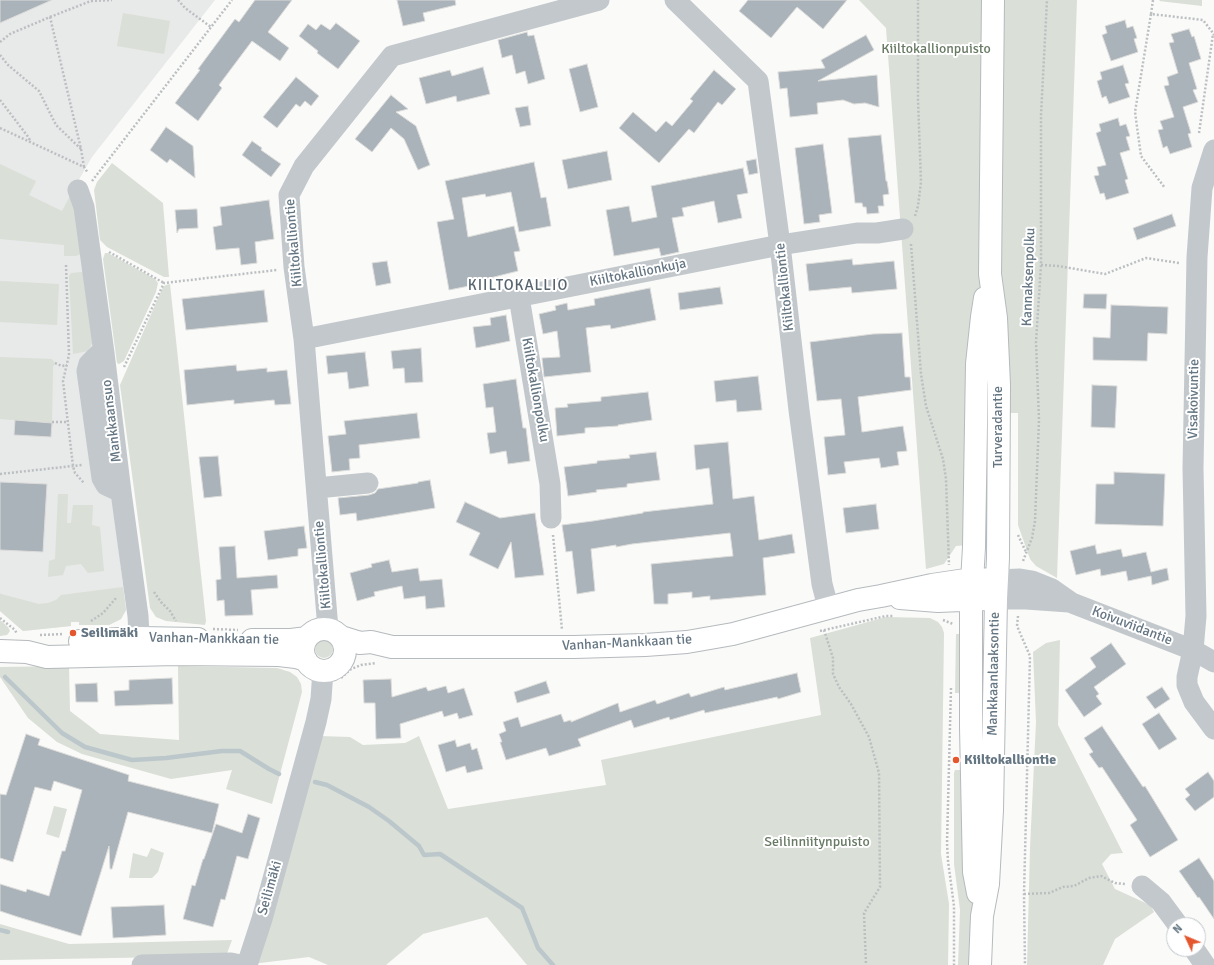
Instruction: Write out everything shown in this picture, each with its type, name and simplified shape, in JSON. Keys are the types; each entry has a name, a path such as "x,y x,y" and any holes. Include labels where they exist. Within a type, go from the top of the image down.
{"main road":[{"name":"Turveradantie","path":"993,0 990,274 996,318 999,385 998,558 996,589"},
{"name":"Turveradantie","path":"965,593 974,557 978,364 982,317 990,274"},
{"name":"Vanhan-Mankkaan tie","path":"334,633 360,643 371,642 392,647 574,647 645,645 687,642 733,634 858,600 932,584 965,593"},
{"name":"Vanhan-Mankkaan tie","path":"881,596 938,602 965,593 996,589"},
{"name":"Mankkaanlaaksontie","path":"980,965 982,916 988,884 992,810 996,589"},
{"name":"Mankkaanlaaksontie","path":"965,593 971,727 974,872 982,916"},
{"path":"320,629 334,633 344,646 344,656 323,664 304,656 303,648 307,638 314,631 320,629"},
{"name":"Vanhan-Mankkaan tie","path":"0,651 22,644 47,657 139,646 307,638"},
{"name":"Vanhan-Mankkaan tie","path":"139,646 296,657 323,664 374,654 392,647"}],"street":[{"name":"Kiiltokalliontie","path":"334,633 317,488 304,338 294,267 289,195 304,166 392,56 599,0"},
{"name":"Kiiltokalliontie","path":"675,0 758,81 822,584 823,609"},
{"name":"Visakoivuntie","path":"1214,150 1202,188 1205,253 1193,468 1196,616 1193,650 1187,676 1187,685 1194,702 1214,729"},
{"name":"Mankkaansuo","path":"84,187 84,207 138,616 139,646"},
{"name":"Kiiltokallionkuja","path":"304,338 780,245 857,233 909,228"},
{"name":"Kiiltokallionpolku","path":"519,297 550,484 551,518"},
{"path":"104,353 98,355 89,364 87,371 102,478 106,485 121,492"},
{"path":"317,488 368,483"},
{"name":"Koivuviidantie","path":"996,589 1026,599 1072,602 1193,650 1214,662"},
{"name":"Koivuviidantie","path":"1193,650 1214,650"},
{"name":"Seilimäki","path":"247,965 262,919 316,722 321,699 323,664"},
{"path":"1142,886 1162,902 1172,917"},
{"path":"142,965 231,963 240,965"}],"path":[{"path":"1,40 10,34 88,1 112,0"},
{"path":"178,0 185,8 212,27"},
{"path":"84,187 232,0"},
{"path":"918,0 918,100 921,182 918,206 909,228 921,374 926,406 943,459 946,479 949,568 960,558 974,557"},
{"name":"Kannaksenpolku","path":"1026,553 1032,538 1035,521 1039,420 1036,342 1041,265 1041,115 1047,0"},
{"path":"1153,0 1135,112 1141,156 1166,188"},
{"path":"1151,14 1203,20 1214,34 1199,133"},
{"path":"50,17 84,167"},
{"path":"0,55 8,65 39,91 56,125 81,149"},
{"path":"0,100 29,138 30,142"},
{"path":"0,128 84,167 88,172"},
{"path":"89,245 98,247 164,283 294,267"},
{"path":"1041,265 1105,274 1146,258 1179,263 1205,253"},
{"path":"66,265 69,355 63,381 73,466"},
{"path":"123,369 164,283"},
{"path":"55,363 62,366 66,365"},
{"path":"52,422 68,422"},
{"path":"0,474 100,463"},
{"path":"551,518 563,636"},
{"path":"998,558 1023,560 1028,564"},
{"path":"152,587 155,594 173,615 177,628"},
{"path":"86,623 103,613 121,592"},
{"path":"952,624 965,593"},
{"path":"823,609 833,658 833,674 839,687 851,704 869,737 879,774 880,887 864,913 866,965"},
{"path":"0,618 15,630 22,644"},
{"path":"1017,626 1030,656 1024,894 1025,965"},
{"path":"208,629 240,630"},
{"path":"951,685 947,843 954,906 954,965"},
{"path":"1024,894 1049,893 1063,887 1074,886 1089,878 1101,876 1114,883 1142,886"}],"shaded area":[{"path":"0,0 215,0 92,157 77,183 77,206 126,610 121,619 109,625 79,625 79,622 71,622 71,626 23,631 0,611"}],"green space":[{"name":"Kiiltokallionpuisto","path":"859,0 986,0 981,285 979,302 969,545 956,546 944,564 926,569 886,28"},
{"path":"1000,0 1077,0 1057,578 1036,566 1030,559 1018,525 1018,413 1009,413 998,304"},
{"path":"1202,0 1202,6 1159,1"},
{"path":"123,13 170,21 164,54 117,46"},
{"path":"112,163 163,203 169,277 164,277 107,247 100,240 94,190 97,182"},
{"path":"0,164 36,181 29,195 62,211 70,196 74,200 83,253 76,256 64,256 64,245 0,239"},
{"path":"105,253 108,253 155,279 158,283 156,292 124,361 119,364 117,363 103,259"},
{"path":"82,272 86,275 94,339 88,351 73,354 69,276 71,273"},
{"path":"0,281 59,284 57,325 0,322"},
{"path":"170,284 206,621 205,625 166,621 156,617 150,608 120,385 163,287"},
{"path":"0,357 52,359 55,363 53,367 52,423 0,419"},
{"path":"58,494 68,494 67,523 71,523 73,505 93,505 92,525 100,527 104,571 88,573 81,564 66,566 63,575 48,577 49,561 55,559"},
{"path":"123,587 126,610 121,619 109,625 79,625 79,622 71,622 71,626 23,631 0,611 0,593 39,604 56,600 61,595"},
{"name":"Seilinniitynpuisto","path":"886,617 930,618 938,622 944,633 941,854 949,904 948,965 527,965 487,917 423,934 386,965 328,965 309,957 252,964 319,736 350,737 363,745 405,743 419,736 448,809 606,785 601,760 821,715 810,638"},
{"path":"0,620 8,627 10,631 7,635 0,636"},
{"path":"956,634 963,634 961,693 955,693"},
{"path":"320,640 328,640 333,645 331,656 328,658 320,658 315,653 315,645"},
{"path":"1060,640 1058,725 1123,853 1111,854 1102,864 1115,889 1150,905 1154,912 1115,939 1103,965 1027,965 1030,848 1036,722 1033,652 1046,643"},
{"path":"69,666 70,711 100,734 179,740 178,666 277,668 290,672 297,677 301,684 302,692 272,804 226,789 232,770 171,779 82,754 57,742 28,718 0,677 0,667"},
{"path":"955,770 960,770 967,796 969,880 973,912 972,965 958,965 960,910 954,864"},
{"path":"54,806 67,809 59,838 46,834"},
{"path":"151,848 164,853 158,872 152,878 129,878 133,853 147,857"},
{"path":"0,924 69,944 232,940 226,956 0,960"}],"building":[{"path":"0,0 52,0 0,23"},
{"path":"255,0 292,0 268,32 289,48 280,61 252,41 219,85 222,88 198,121 175,103 235,19 239,22"},
{"path":"397,0 455,0 456,5 423,13 425,21 403,26"},
{"path":"748,0 847,0 823,29 797,7 771,38 739,11"},
{"path":"1125,20 1127,28 1133,26 1137,38 1134,39 1138,52 1111,61 1102,35 1107,33 1105,26"},
{"path":"336,23 360,41 338,69 317,53 318,51 299,36 308,24 316,30 321,24 330,30"},
{"path":"1189,29 1192,37 1194,36 1201,59 1189,63 1197,89 1193,90 1198,102 1183,107 1191,133 1188,134 1192,147 1170,154 1167,146 1163,148 1158,130 1163,129 1160,121 1174,117 1164,86 1169,85 1167,77 1178,73 1169,43 1174,42 1171,34"},
{"path":"527,32 528,36 534,35 545,79 528,84 525,71 516,74 512,55 502,58 498,40"},
{"path":"866,35 874,50 818,81 877,75 879,107 865,103 854,104 843,100 817,103 818,114 790,117 787,88 780,89 778,72 825,68 821,60"},
{"path":"587,64 598,107 580,112 569,69"},
{"path":"1123,65 1129,83 1125,84 1130,97 1109,104 1106,96 1102,98 1097,81 1102,79 1100,72"},
{"path":"483,67 490,94 457,102 456,96 426,104 419,78 450,70 452,76"},
{"path":"714,70 736,89 722,105 718,102 694,133 689,129 659,163 619,128 633,112 656,132 666,121 672,126 693,101 690,99"},
{"path":"296,77 319,96 311,106 305,101 300,107 296,104 277,128 263,117"},
{"path":"391,95 408,109 396,112 416,126 430,165 418,170 404,139 391,128 372,152 355,139"},
{"path":"528,106 531,125 520,127 515,108"},
{"path":"1118,118 1120,126 1126,124 1130,136 1126,137 1130,150 1120,153 1128,179 1125,180 1129,193 1106,200 1104,193 1100,194 1094,176 1099,175 1097,167 1106,165 1096,133 1101,131 1099,124"},
{"path":"166,127 193,146 195,178 170,159 167,163 150,150"},
{"path":"881,135 886,181 889,194 883,195 884,206 878,206 879,213 867,214 866,207 863,207 862,203 855,203 848,138"},
{"path":"252,141 262,148 261,150 281,164 271,177 242,155"},
{"path":"823,144 832,213 819,215 820,222 804,224 795,148"},
{"path":"607,151 612,180 568,189 562,160"},
{"path":"756,159 758,173 749,175 746,161"},
{"path":"534,162 541,198 546,197 551,226 519,232 511,192 486,197 485,194 462,198 468,237 514,226 520,251 514,252 518,271 474,282 474,285 449,290 437,222 454,219 445,181"},
{"path":"743,168 748,193 737,195 742,218 718,223 714,201 682,208 684,216 672,218 679,252 661,256 659,248 614,256 606,210 629,206 632,222 657,217 651,186"},
{"path":"269,200 274,239 255,242 257,263 241,265 239,248 216,250 213,227 222,225 220,207"},
{"path":"197,209 198,228 179,229 177,233 175,210"},
{"path":"1172,214 1176,226 1137,240 1133,228"},
{"path":"852,259 853,265 894,261 897,289 852,293 851,287 809,291 806,264"},
{"path":"387,261 391,283 376,286 372,263"},
{"path":"720,287 723,304 680,310 678,293"},
{"path":"650,288 656,320 611,329 610,325 586,328 591,372 544,377 542,358 560,357 557,331 543,334 539,314 556,310 555,306 567,303 568,310 595,305 594,299"},
{"path":"264,290 268,322 186,330 182,299"},
{"path":"1084,294 1107,294 1106,309 1083,308"},
{"path":"1111,305 1168,307 1167,334 1148,333 1147,361 1093,360 1093,337 1110,338"},
{"path":"506,315 510,341 476,348 473,327 491,325 490,318"},
{"path":"902,333 905,377 910,377 911,390 858,397 862,432 903,426 907,451 897,452 899,465 881,468 879,458 844,462 846,473 828,475 824,437 845,435 841,399 817,401 810,342 873,334"},
{"path":"421,348 423,382 405,383 404,368 393,369 391,351"},
{"path":"365,352 369,386 349,389 347,372 328,374 326,356"},
{"path":"236,365 237,371 267,368 267,372 287,370 291,404 275,405 274,400 234,404 234,400 187,405 184,370"},
{"path":"758,376 762,410 737,412 736,400 716,402 714,381"},
{"path":"516,379 523,428 526,428 530,461 508,464 506,451 490,454 487,433 496,432 493,407 486,408 483,384"},
{"path":"1092,385 1117,386 1115,428 1091,427"},
{"path":"648,392 652,420 618,426 585,428 585,433 557,436 555,408 568,407 567,404 601,401 601,397"},
{"path":"417,413 420,438 359,445 360,458 349,459 350,470 332,472 328,436 346,434 344,421"},
{"path":"15,420 52,423 51,437 14,435"},
{"path":"728,442 733,499 754,496 759,540 792,534 795,553 763,558 766,595 710,600 710,596 692,598 692,592 668,594 668,604 654,604 651,564 733,556 730,533 591,549 595,591 577,594 572,551 566,552 562,525 643,512 713,504 709,468 696,470 694,445"},
{"path":"656,452 660,480 627,484 627,487 596,490 597,492 568,496 564,467 597,463 597,461 630,458 629,455"},
{"path":"218,456 222,496 204,498 199,457"},
{"path":"1114,472 1165,474 1163,526 1095,524 1096,484 1114,484"},
{"path":"430,480 435,508 357,521 356,513 340,515 338,498 369,495 375,493 378,489"},
{"path":"0,482 47,484 43,552 0,550"},
{"path":"465,502 500,518 535,513 544,575 515,578 511,542 498,569 469,555 480,533 456,522"},
{"path":"876,504 879,529 846,533 843,508"},
{"path":"304,526 307,548 298,549 298,556 268,560 264,531"},
{"path":"1095,545 1097,554 1121,549 1123,557 1146,552 1151,572 1167,568 1169,580 1152,585 1151,576 1128,581 1126,571 1101,576 1100,569 1076,575 1070,551"},
{"path":"235,546 237,578 277,575 278,588 251,590 253,615 225,616 224,600 217,601 216,580 221,579 219,547"},
{"path":"389,560 392,572 418,568 420,581 442,579 445,607 426,609 425,596 404,599 402,586 374,592 375,596 357,601 350,573 372,567 371,564"},
{"path":"1111,643 1126,664 1094,687 1099,694 1096,696 1102,704 1084,717 1065,690 1096,667 1090,658"},
{"path":"797,673 801,692 778,699 777,697 705,713 704,710 670,720 669,717 634,728 631,720 578,739 581,746 549,756 546,748 506,760 500,742 502,742 499,734 506,731 503,722 518,717 521,727 561,714 564,722 571,720 571,722 618,703 620,712 655,700 657,704 689,693 691,697 724,687 725,690"},
{"path":"172,678 173,704 115,706 114,691 129,690 129,680"},
{"path":"391,679 392,697 426,687 428,691 446,686 448,693 464,688 473,715 459,719 457,713 444,717 442,711 400,724 401,738 376,739 375,703 364,703 363,680"},
{"path":"546,681 550,693 517,703 514,692"},
{"path":"97,683 98,702 76,702 75,684"},
{"path":"1162,687 1170,699 1155,709 1146,697"},
{"path":"1159,713 1177,739 1159,750 1142,724"},
{"path":"1102,726 1143,787 1145,786 1178,840 1150,857 1130,825 1137,820 1102,767 1099,768 1089,754 1093,752 1084,738"},
{"path":"26,734 40,739 38,745 129,775 128,781 219,804 212,833 128,812 112,869 110,869 109,846 81,936 0,911 0,884 26,892 27,889 49,896 62,851 65,851 82,790 54,781 51,791 35,787 13,862 0,858 0,794 6,795"},
{"path":"455,740 457,747 470,743 472,750 477,748 483,769 467,773 465,766 446,772 438,745"},
{"path":"1208,772 1214,781 1214,797 1195,811 1185,799 1190,795 1185,789"},
{"path":"248,814 260,818 248,859 237,856 225,900 221,899 213,927 183,919 192,885 195,886 216,824 242,833"},
{"path":"1199,858 1214,881 1214,919 1179,871"},
{"path":"164,905 166,935 113,938 111,907"}],"waterway":[{"path":"5,677 62,733 85,747 132,760 166,758 222,751 240,751 279,774"},
{"path":"315,782 327,785 369,807 389,821 419,846 424,855 440,854 522,908 538,948 553,965"},
{"path":"0,930 8,932"}],"place":[{"name":"Seilimäki","path":"73,633"},
{"name":"Kiiltokalliontie","path":"956,760"}],"district":[{"name":"KIILTOKALLIO","path":"518,286"}]}
